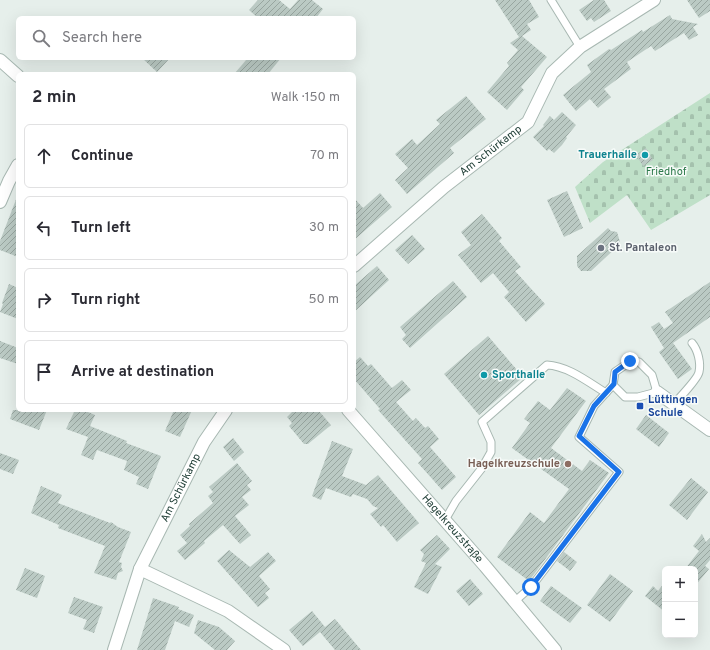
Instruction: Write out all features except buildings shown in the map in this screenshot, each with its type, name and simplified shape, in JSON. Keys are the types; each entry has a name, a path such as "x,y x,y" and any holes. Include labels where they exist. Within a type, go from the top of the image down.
{"street":[{"name":"Am Schürkamp","path":"356,264 444,187 528,122 552,72 580,47 654,0"},
{"path":"0,60 16,74"},
{"path":"0,202 16,169"},
{"path":"657,392 710,430"},
{"name":"Am Schürkamp","path":"114,650 140,569 204,442 225,412"},
{"name":"Hagelkreuzstraße","path":"350,412 445,520 554,650"},
{"path":"140,569 228,611 284,650"}],"lane":[{"path":"550,0 580,47"},
{"path":"674,404 699,373 699,362 696,348 692,343"},
{"path":"514,602 531,587 619,472 579,436 594,406 614,384 615,372 630,361 639,362 652,375 657,392 638,397 625,397 614,384"},
{"path":"445,520 456,501 482,468 491,452 491,442 482,422 546,364 554,365 566,370 606,393"}],"green space":[{"name":"Friedhof","path":"710,93 710,195 651,230 627,195 590,223 575,187 603,162"}],"place":[{"name":"Trauerhalle","path":"645,155"},
{"name":"St. Pantaleon","path":"601,248"},
{"name":"Sporthalle","path":"484,375"},
{"name":"Lüttingen Schule","path":"640,406"},
{"name":"Hagelkreuzschule","path":"568,464"}],"route":[{"path":"531,587 619,472 579,436 594,406 614,384 615,372 630,361"}]}
